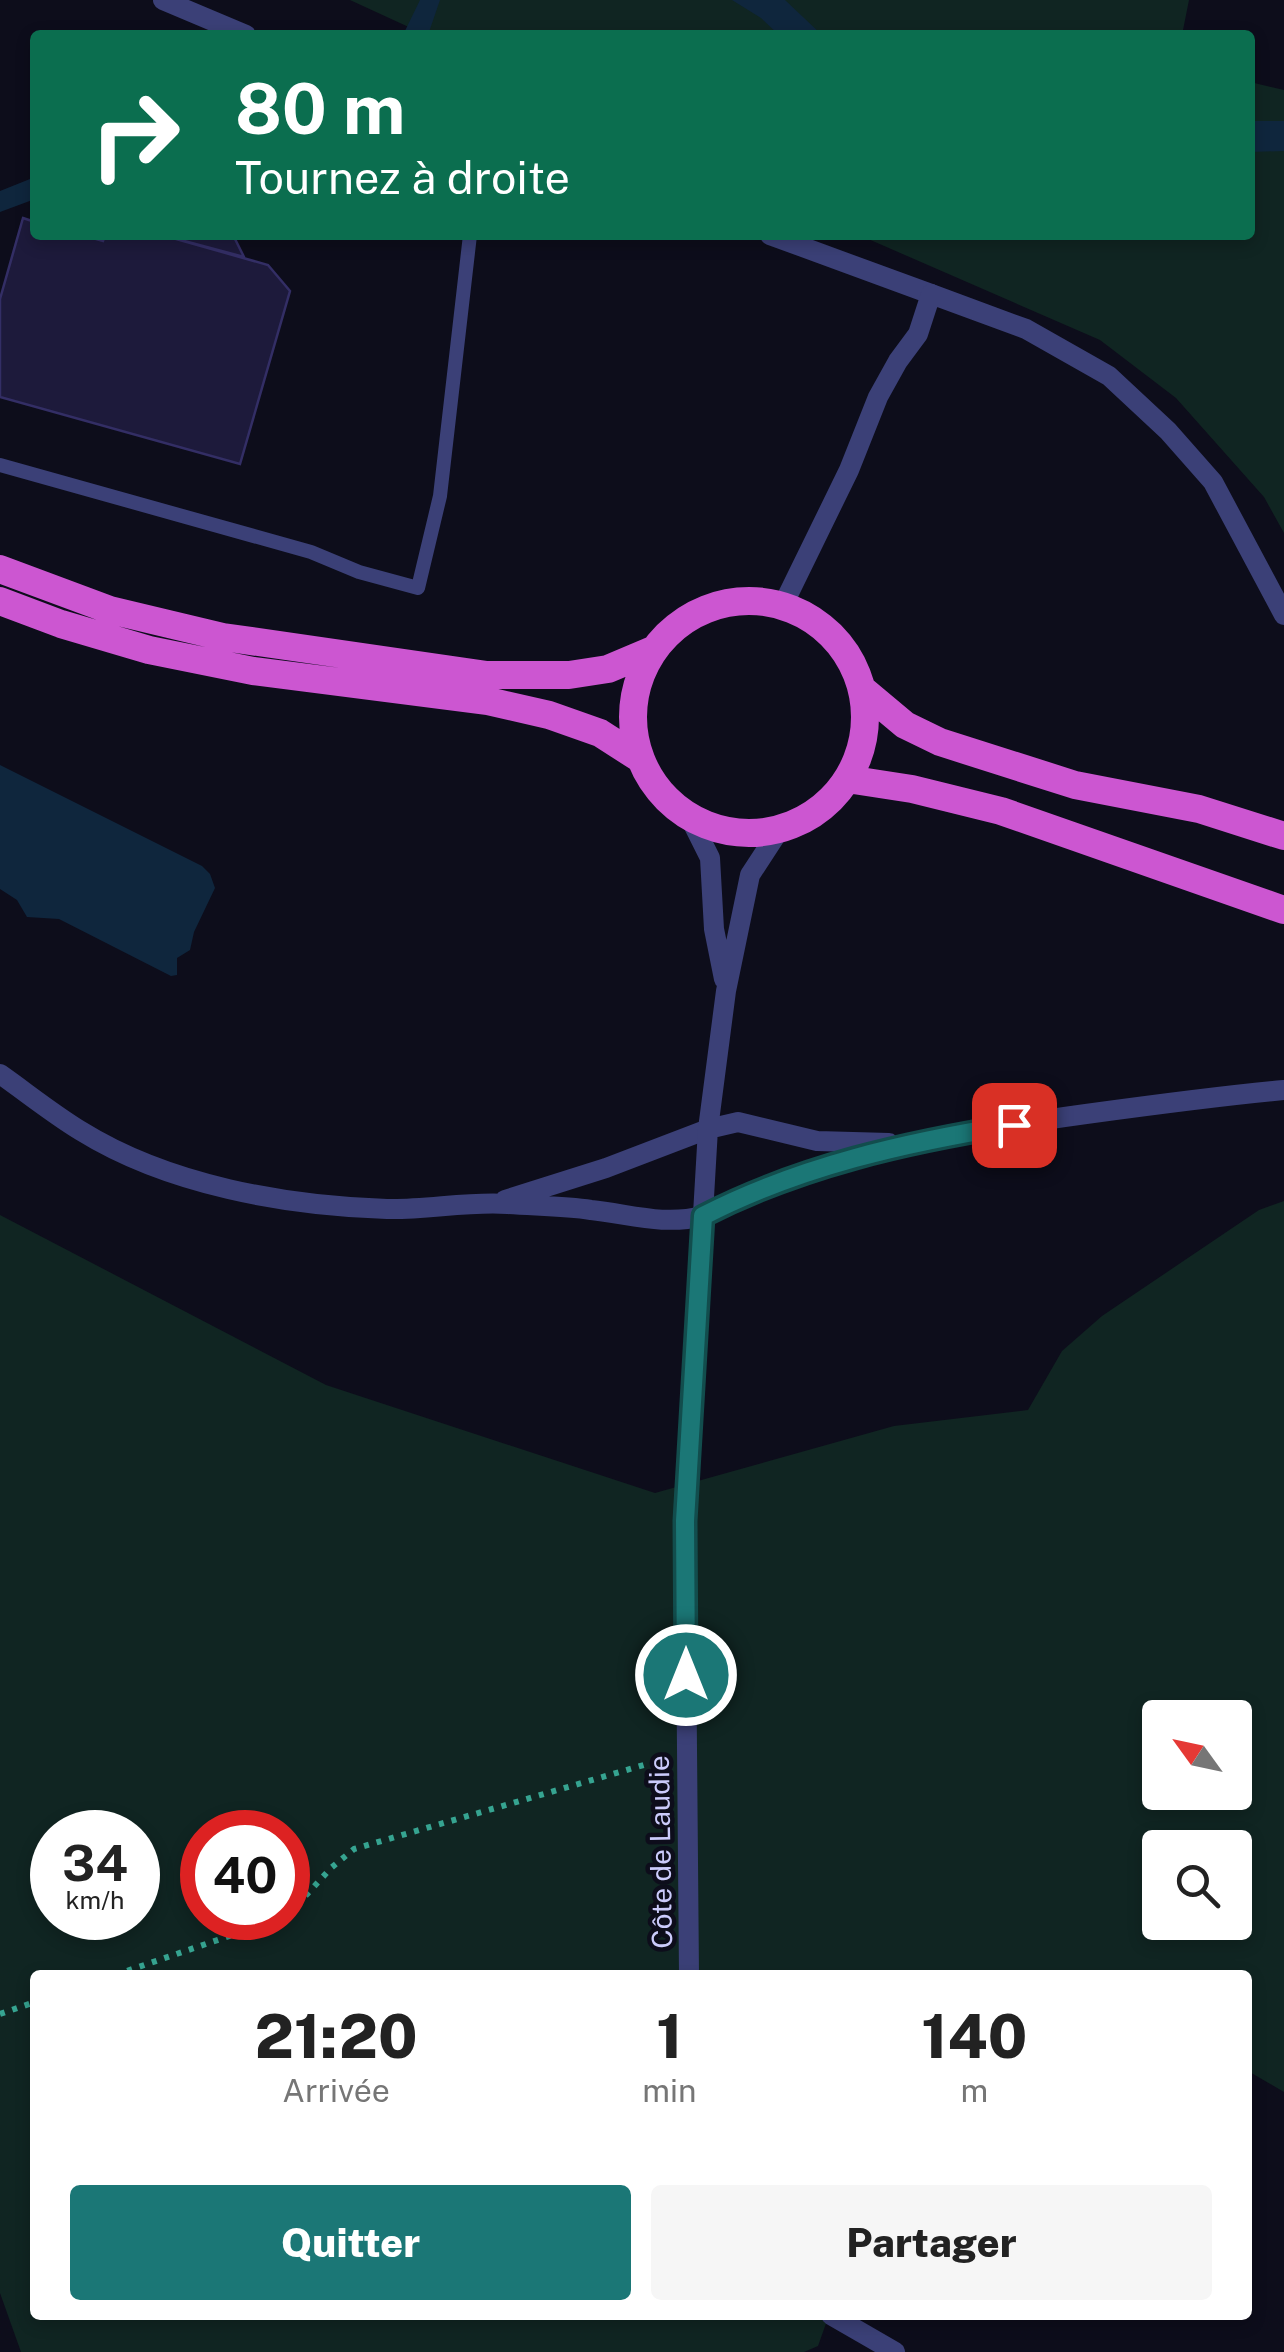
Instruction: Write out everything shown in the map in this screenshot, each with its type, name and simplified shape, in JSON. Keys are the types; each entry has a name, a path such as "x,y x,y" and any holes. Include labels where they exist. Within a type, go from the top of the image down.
{"highway":[{"path":"0,570 110,610 224,637 487,675 569,674 608,668 653,650"},
{"path":"0,600 62,624 149,650 253,671 488,701 549,715 600,733 639,758"},
{"path":"747,600 783,605 818,623 846,652 862,690 865,720 860,750 847,779 829,801 806,818 780,829 749,834 718,830 690,818 660,792 639,758 632,721 637,684 653,650 678,624 711,606 747,600"},
{"path":"862,690 905,725 940,742 1076,786 1200,809 1284,836"},
{"path":"847,779 912,789 1001,810 1284,910"}],"street":[{"path":"163,0 234,30"},
{"path":"784,240 1026,329 1110,376 1168,430 1213,482 1284,616"},
{"path":"783,605 849,470 878,397 918,334 931,294"},
{"path":"690,818 710,858 714,929 726,991"},
{"path":"726,991 750,875 780,829"},
{"name":"Côte de Laudie","path":"688,1970 685,1521 708,1130 726,991"},
{"path":"0,1074 83,1132 154,1166 240,1192 314,1206 443,1209 494,1203 738,1122 816,1141 906,1143"},
{"path":"494,1203 594,1210 628,1218 678,1222 703,1216 751,1191 906,1143 1050,1119 1284,1090"},
{"path":"840,2320 894,2352"}],"lane":[{"path":"0,465 311,552 359,572 418,588 440,496 469,240"}],"path":[{"path":"310,1890 354,1849 686,1753"},
{"path":"129,1970 216,1940"},
{"path":"0,2014 30,2004"}],"green space":[{"path":"350,0 1189,0 1183,30 415,30"},
{"path":"1255,83 1284,90 1284,533 1264,497 1176,398 1100,340 870,240 1255,240"},
{"path":"1284,1201 1284,2092 1252,2073 1252,1970 30,1970 30,2320 827,2320 818,2346 804,2352 21,2352 0,2293 0,1215 326,1385 655,1493 894,1426 1028,1410 1062,1351 1102,1316 1259,1210"}],"water":[{"path":"420,0 440,0 430,30 405,30"},
{"path":"732,0 785,0 817,30 774,30"},
{"path":"1255,121 1284,121 1284,151 1255,152"},
{"path":"30,179 30,201 0,212 0,191"},
{"path":"0,765 202,866 210,874 215,888 194,932 190,950 177,958 177,975 171,976 59,919 27,917 17,900 0,889"}],"building":[{"path":"23,218 30,220 30,240 180,240 268,265 290,291 240,464 0,397 0,299"},
{"path":"181,240 236,240 244,257"}],"route":[{"path":"686,1675 685,1521 703,1216 751,1191 906,1143 1014,1125"}]}
